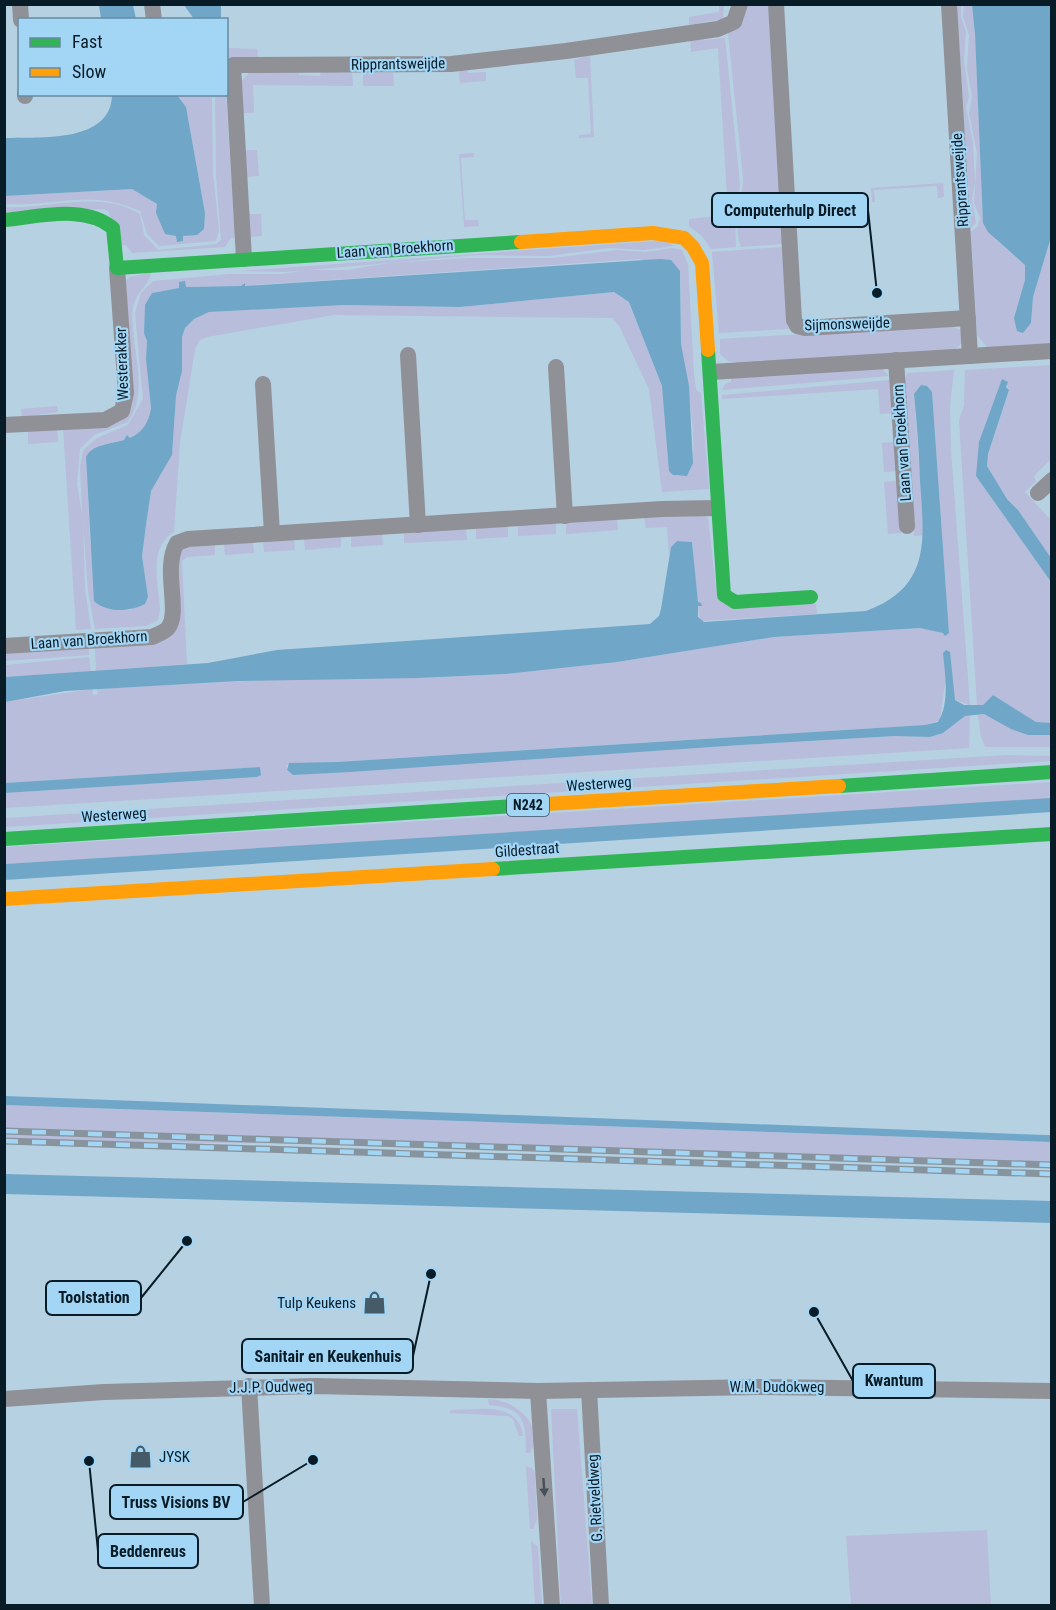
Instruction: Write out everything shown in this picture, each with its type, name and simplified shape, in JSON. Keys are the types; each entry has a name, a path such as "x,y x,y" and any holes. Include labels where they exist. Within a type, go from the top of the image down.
{"street":[{"name":"Ripprantsweijde","path":"244,259 230,65 433,65 566,51 718,29 734,22 740,4"},
{"name":"Sijmonsweijde","path":"776,4 794,320 797,326 805,328 968,318"},
{"name":"Ripprantsweijde","path":"949,4 970,356"},
{"path":"4,220 85,215 102,218 113,228 117,268"},
{"name":"Laan van Broekhorn","path":"117,268 653,233 677,234 694,246 702,263 711,372 717,508 723,586 727,598 735,602 811,597"},
{"name":"Westerakker","path":"4,425 105,420 122,411 126,393 117,268"},
{"path":"711,372 1052,351"},
{"path":"408,355 418,525"},
{"name":"Laan van Broekhorn","path":"896,360 907,526"},
{"path":"556,367 565,516"},
{"path":"263,384 272,533"},
{"path":"1038,493 1052,480"},
{"name":"Laan van Broekhorn","path":"4,646 152,638 168,628 172,618 170,562 177,543 188,539 662,509 717,508"},
{"name":"Westerweg","path":"4,839 1052,772"},
{"name":"Gildestraat","path":"4,899 1052,834"},
{"path":"249,1386 262,1605"},
{"name":"J.J.P. Oudweg","path":"4,1399 249,1386 538,1391"},
{"name":"W.M. Dudokweg","path":"538,1391 882,1387 1052,1391"},
{"name":"G. Rietveldweg","path":"590,1390 601,1605"},
{"path":"538,1391 552,1605"}],"shaded area":[{"path":"99,5 133,5 136,18 101,18"},
{"path":"184,5 221,5 221,18 193,18"},
{"path":"719,5 724,5 723,19 689,25 689,17 719,12"},
{"path":"747,5 768,5 783,244 741,247 738,221 743,178 728,33 742,21"},
{"path":"957,5 961,5 961,17 966,32 964,61 969,97 966,107 973,143 975,183 972,198 976,223 971,228"},
{"path":"964,5 972,5 975,34 983,223 996,240 1025,265 1025,280 1014,318 1023,332 1031,323 1033,297 1051,237 1051,344 987,347 977,335 971,232 978,226 980,218 974,203 977,153 969,113 972,97 967,68 969,35 963,17"},
{"path":"972,5 1051,5 1051,237 1033,297 1031,323 1023,333 1017,331 1014,318 1025,280 1025,265 988,232 983,223"},
{"path":"703,37 704,40 725,38 740,184 736,204 728,213 718,48 691,52 690,39"},
{"path":"228,48 257,49 258,57 228,57"},
{"path":"590,55 594,137 579,138 579,135 591,134 588,78 576,78 574,60"},
{"path":"467,69 468,73 486,72 486,81 460,83 459,70"},
{"path":"299,72 299,75 320,76 321,72 352,73 353,86 253,85 254,113 241,113 240,82 249,73"},
{"path":"363,73 393,73 394,86 363,86"},
{"path":"112,96 178,96 186,107 205,213 204,229 197,235 183,236 183,241 177,242 176,236 165,234 156,213 157,204 132,189 5,196 5,138 54,137 72,134 100,122 109,111"},
{"path":"178,96 212,96 213,173 219,230 216,241 159,246 147,234 140,211 105,201 88,199 5,204 5,196 132,189 157,204 164,233 176,236 177,241 205,213 186,107"},
{"path":"215,96 226,96 235,238 231,238 225,247 132,253 126,245 121,245 108,211 103,209 5,213 5,207 74,202 108,203 140,214 144,235 158,250 216,244 221,240 216,176"},
{"path":"244,150 257,150 259,176 245,177"},
{"path":"474,153 474,157 461,158 465,220 478,220 479,226 464,227 459,154"},
{"path":"943,183 944,197 938,198 937,186 874,190 875,202 872,202 871,188"},
{"path":"248,214 261,214 262,236 249,237"},
{"path":"728,215 735,218 736,247 711,249 702,236 689,226 689,219"},
{"path":"668,240 673,246 644,250 609,248 548,256 478,255 286,272 239,271"},
{"path":"783,247 788,329 719,333 712,252"},
{"path":"673,248 682,250 688,264 694,375 696,390 701,393 709,489 662,492 649,389 619,326 612,318 334,315 207,337 200,340 195,349 180,443 174,532 160,547 157,557 160,611 158,620 146,626 95,629 88,592 83,520 85,589 91,629 76,630 63,428 115,424 123,419 125,281 130,277 151,272 133,308 139,381 138,395 135,409 128,422 94,435 80,449 77,484 82,515 80,467 83,450 97,438 128,425 143,399 135,313 141,293 153,281 230,274 283,274 307,270 347,270 390,263 469,258 552,258 617,250 645,252","holes":["639,259 680,271 681,345 694,449 692,464 687,476 676,476 662,386 629,302 614,292 460,307 344,305 209,312 194,319 185,328 182,337 182,371 176,396 172,455 151,491 142,556 148,597 131,610 105,608 90,542 86,457 124,440 127,435 130,438 135,436 142,430 149,418 151,408 146,359 147,341 144,333 145,310 152,293 180,288 179,282 186,287 241,286"]},
{"path":"671,260 680,271 681,344 689,386 693,463 687,476 673,475 669,471 662,386 629,302 614,292 460,307 344,305 209,312 194,319 185,328 182,337 182,371 176,396 172,455 151,491 146,525 142,556 148,597 145,604 125,610 105,608 94,601 86,457 97,447 124,440 127,435 130,438 135,436 142,430 149,418 151,408 146,359 147,341 144,333 145,305 152,293 179,288 179,282 185,281 186,287 241,286 245,283 245,286"},
{"path":"948,325 963,331 962,343 954,350 739,363 728,361 720,354 720,339"},
{"path":"1051,365 1051,459 1034,476 1036,481 1025,492 1051,520 1051,558 1018,510 1007,499 987,466 988,454 1009,391 1005,380 976,476 1051,582 1051,723 1036,722 993,695 983,705 977,705 959,421 964,405 965,370"},
{"path":"882,369 889,376 722,390 725,384 731,382 731,377"},
{"path":"954,370 950,406 951,450 970,705 955,700 953,692 945,683 940,720 925,725 286,765 287,770 293,775 741,745 895,736 930,737 943,733 965,716 970,715 969,748 5,808 5,793 257,777 260,767 5,783 5,702 92,689 93,695 98,694 97,689 303,678 418,678 505,674 617,662 774,637 920,628 949,633 932,392 914,394 924,535 914,536 905,380 907,373"},
{"path":"1002,379 1008,382 1006,387 1009,390 988,454 987,466 1007,499 1018,510 1051,558 1051,582 976,476 979,442"},
{"path":"891,380 893,413 880,414 878,389 722,399 722,395"},
{"path":"921,385 927,386 932,392 949,633 945,636 943,633 920,628 774,637 617,662 505,674 239,681 65,691 5,702 5,677 208,663 277,650 650,624 659,616 671,547 677,541 692,542 698,602 702,606 698,606 698,617 704,622 866,611 887,601 903,589 913,575 919,559 923,522 914,394"},
{"path":"57,406 58,412 22,417 21,409"},
{"path":"57,429 58,442 28,444 28,430"},
{"path":"895,442 897,471 884,472 882,443"},
{"path":"897,481 901,533 888,534 884,482"},
{"path":"703,515 708,518 717,596 816,604 817,614 700,621 698,606 701,606 698,603 692,542 677,541 671,547 669,556 667,527 646,528 644,517"},
{"path":"617,519 618,530 566,534 566,523"},
{"path":"556,523 556,534 518,536 518,525"},
{"path":"508,526 508,537 476,539 476,528"},
{"path":"466,529 467,540 404,543 404,532"},
{"path":"382,534 383,545 351,547 351,536"},
{"path":"341,536 341,547 305,550 304,539"},
{"path":"294,539 295,550 264,552 263,541"},
{"path":"253,542 254,553 225,555 224,544"},
{"path":"215,545 215,555 187,557 182,561 187,664 96,671 95,648 159,642 178,553 185,547"},
{"path":"89,649 89,655 5,661 5,654"},
{"path":"946,650 950,652 955,700 964,705 983,705 993,695 1036,722 1051,723 1051,735 1028,735 1011,729 984,714 965,716 943,733 930,737 895,736 741,745 293,775 287,770 289,763 337,762 925,725 938,722 942,714 946,688 943,653"},
{"path":"89,657 91,672 5,677 5,665"},
{"path":"984,714 1028,735 1051,735 1051,747 985,747 978,715"},
{"path":"1006,755 1051,756 1051,761 5,827 5,818"},
{"path":"260,767 261,775 257,777 5,793 5,783"},
{"path":"1051,782 1051,799 5,864 4,847"},
{"path":"1051,798 1051,812 5,880 5,864"},
{"path":"5,1096 1051,1135 1052,1142 5,1105"},
{"path":"5,1105 1051,1142 1052,1167 353,1144 5,1141"},
{"path":"4,1174 1051,1201 1052,1223 5,1194"},
{"path":"488,1399 508,1404 525,1416 534,1433 534,1443 530,1453 526,1453 524,1425 521,1418 510,1409 489,1405"},
{"path":"484,1409 505,1412 520,1425 523,1436 519,1436 513,1419 508,1416 450,1413 450,1410"},
{"path":"551,1409 577,1409 592,1605 561,1605"},
{"path":"526,1466 533,1469 535,1474 537,1519 533,1529 530,1529"},
{"path":"987,1530 991,1605 851,1605 846,1536"},
{"path":"531,1541 538,1547 542,1605 535,1605"}],"railway":[{"path":"4,1131 1052,1165"},
{"path":"4,1141 1052,1174"}],"traffic: fast":[{"path":"4,220 75,214 101,221 113,228 117,268 521,242"},
{"path":"708,350 724,595 735,602 811,597"},
{"path":"839,786 1052,772"},
{"path":"4,839 514,806"},
{"path":"493,869 1052,834"}],"traffic: slow":[{"path":"521,242 653,233 684,238 693,247 702,263 708,350"},
{"path":"514,806 839,786"},
{"path":"4,899 493,869"}],"place":[{"name":"Computerhulp Direct","path":"877,293"},
{"name":"Toolstation","path":"187,1241"},
{"name":"Sanitair en Keukenhuis","path":"431,1274"},
{"name":"Tulp Keukens","path":"374,1303"},
{"name":"Kwantum","path":"814,1312"},
{"name":"JYSK","path":"141,1457"},
{"name":"Truss Visions BV","path":"313,1460"},
{"name":"Beddenreus","path":"89,1461"}]}
